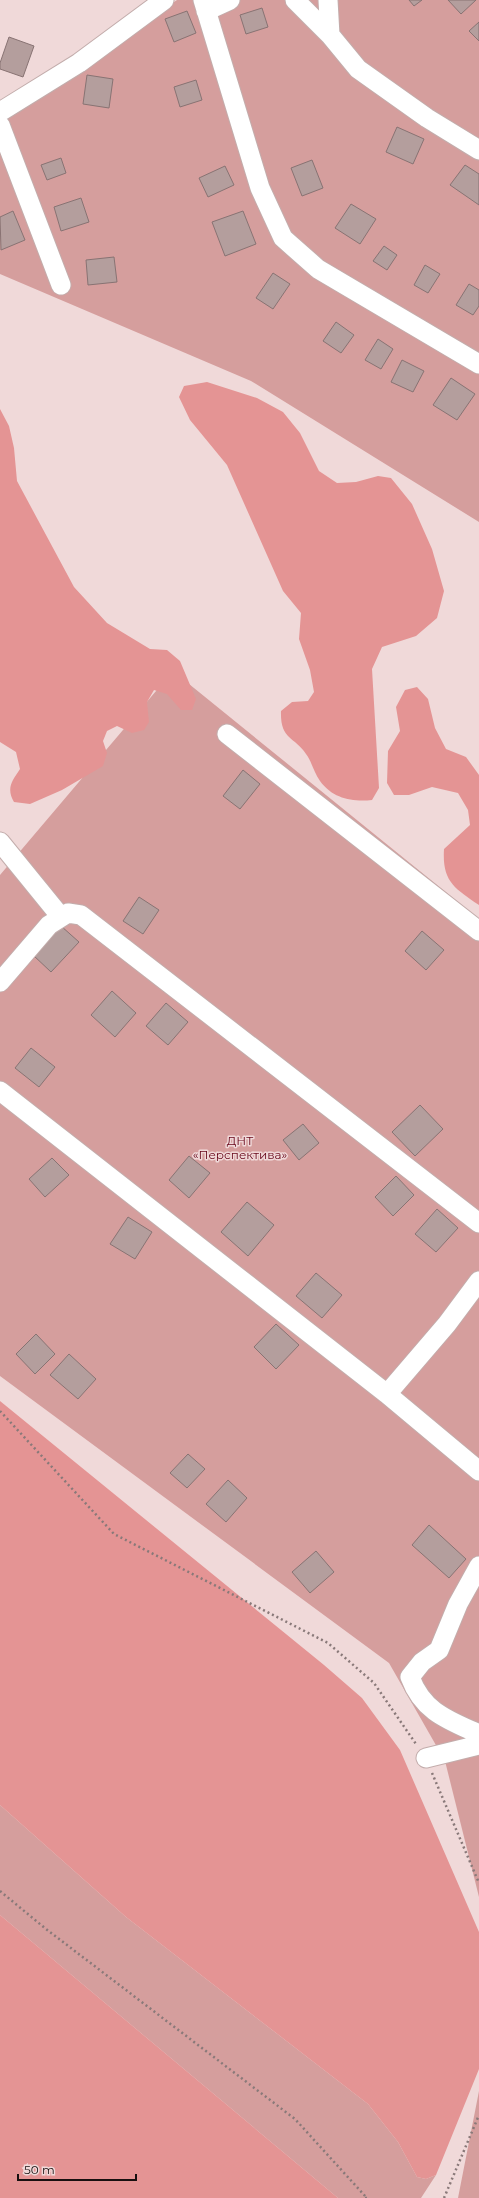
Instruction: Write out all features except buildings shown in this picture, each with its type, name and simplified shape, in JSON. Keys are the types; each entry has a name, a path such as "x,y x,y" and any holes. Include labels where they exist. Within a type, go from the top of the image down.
{"street":[{"path":"0,112 79,62 164,0"},
{"path":"230,0 205,5 260,188 283,238 318,269 479,364"},
{"path":"295,0 330,35 358,68 427,118 479,150"},
{"path":"328,0 330,35"},
{"path":"0,125 61,284"},
{"path":"226,734 479,931"},
{"path":"0,842 62,917"},
{"path":"0,982 49,925 68,913 81,915 476,1214"},
{"path":"0,1091 388,1394 479,1470"},
{"path":"388,1394 447,1324 479,1281"},
{"path":"479,1566 458,1604 439,1650 422,1662 410,1677 415,1692 435,1714 479,1734"},
{"path":"426,1758 479,1746"}],"path":[{"path":"0,1411 114,1534 328,1643 374,1683 426,1758 479,1883"},
{"path":"0,1891 46,1930 295,2119 367,2198"},
{"path":"444,2198 479,2115"}],"green space":[{"path":"177,0 479,0 479,522 251,381 0,274 0,121"},
{"name":"ДНТ «Перспектива»","path":"173,671 479,919 479,1897 445,1761 389,1663 0,1376 0,875"},
{"path":"0,1805 126,1917 368,2104 398,2142 417,2177 426,2179 436,2175 421,2198 338,2198 0,1915"},
{"path":"479,2091 479,2198 458,2198"}],"shaded area":[{"path":"207,382 257,398 283,412 300,433 319,471 337,483 356,482 378,476 391,478 412,504 432,549 444,591 437,618 416,636 382,647 372,669 379,788 372,800 351,800 331,792 318,778 306,754 285,733 281,720 281,711 292,702 308,701 314,692 310,670 299,639 301,613 283,591 227,465 190,420 179,397 184,386"},
{"path":"0,409 9,426 14,448 17,481 74,587 107,623 150,649 167,650 180,661 196,699 192,710 181,710 167,694 154,690 147,702 149,722 144,730 132,733 117,726 107,731 103,741 107,753 103,766 62,790 30,804 14,802 10,789 12,781 20,769 16,752 0,742"},
{"path":"417,687 428,699 435,728 446,749 466,757 479,775 479,905 463,894 451,883 445,869 444,849 470,825 468,810 458,793 432,787 409,795 394,795 387,783 388,751 400,731 396,707 405,690"},
{"path":"0,1401 324,1665 362,1698 400,1750 479,1932 479,2069 436,2175 426,2179 417,2177 398,2142 368,2104 126,1917 0,1805"},
{"path":"0,1915 338,2198 0,2198"}]}
